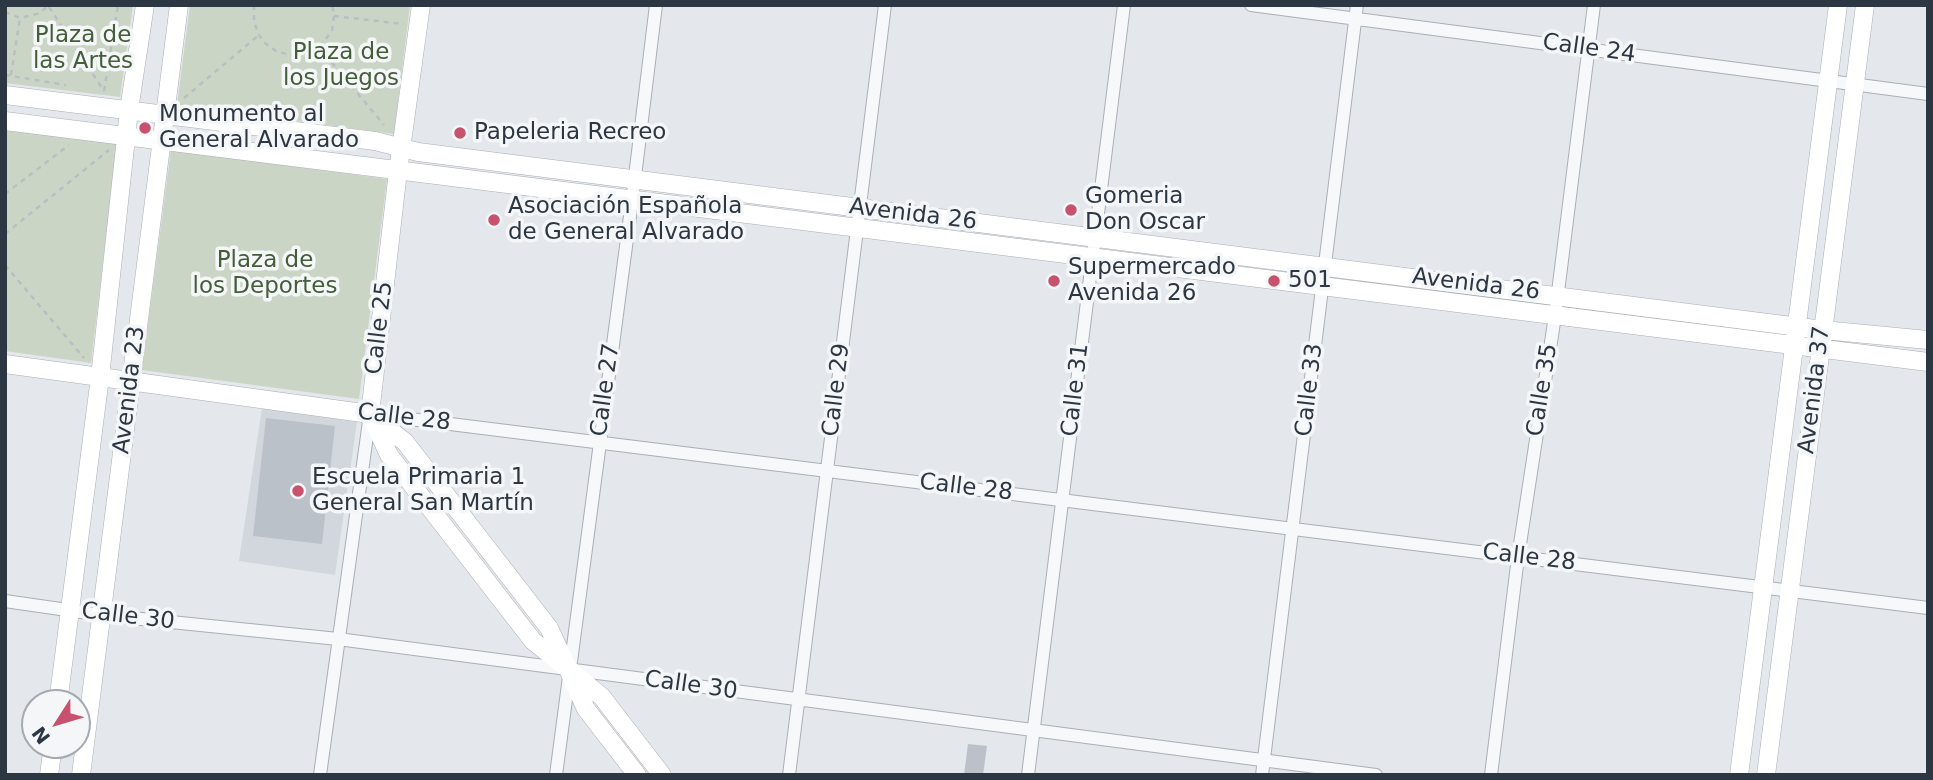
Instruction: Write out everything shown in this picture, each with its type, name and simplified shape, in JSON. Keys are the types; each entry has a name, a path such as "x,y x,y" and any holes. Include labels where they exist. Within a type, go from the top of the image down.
{"main road":[{"name":"Avenida 23","path":"60,689 132,138 129,110 145,5"},
{"name":"Avenida 23","path":"81,775 179,5"},
{"name":"Calle 25","path":"370,414 398,171 421,5"},
{"name":"Avenida 37","path":"1739,775 1838,5"},
{"name":"Avenida 37","path":"1766,775 1865,5"},
{"name":"Avenida 26","path":"5,95 375,141 418,152 635,180 1797,327 1928,340"},
{"name":"Avenida 26","path":"5,121 1928,362"},
{"name":"Calle 28","path":"5,364 370,414"},
{"path":"370,414 389,455 533,640 602,696 662,775"},
{"path":"568,669 586,709 637,775"}],"street":[{"name":"Calle 27","path":"555,775 656,5"},
{"name":"Calle 29","path":"789,775 885,5"},
{"name":"Calle 31","path":"1028,775 1124,5"},
{"name":"Calle 24","path":"1251,5 1928,94"},
{"name":"Calle 33","path":"1262,775 1357,5"},
{"name":"Calle 35","path":"1491,775 1518,557 1555,316 1594,5"},
{"name":"Calle 28","path":"370,414 1928,608"},
{"name":"Calle 25","path":"320,775 370,414"},
{"name":"Calle 30","path":"5,601 102,615 338,639 1376,775"}],"path":[{"path":"104,91 118,5"},
{"path":"253,5 254,22 259,35 276,51 290,55 307,53 319,47 332,30 332,5"},
{"path":"5,12 20,18 37,14 49,6 104,91"},
{"path":"334,16 418,26"},
{"path":"11,75 20,18"},
{"path":"165,114 259,35"},
{"path":"319,47 385,127"},
{"path":"5,75 78,87"},
{"path":"91,89 104,91"},
{"path":"5,194 86,132"},
{"path":"5,233 132,138"},
{"path":"5,265 100,377"}],"shaded area":[{"name":"Escuela Primaria 1 General San Martín","path":"262,408 357,422 335,575 239,561"}],"green space":[{"name":"Plaza de las Artes","path":"5,5 133,5 120,97 5,83"},
{"name":"Plaza de los Juegos","path":"190,5 410,5 394,134 177,105"},
{"path":"5,130 117,144 91,363 5,351"},
{"name":"Plaza de los Deportes","path":"171,150 387,179 359,399 142,370"}],"building":[{"path":"266,418 335,426 322,544 253,536"},
{"path":"968,744 987,746 983,775 964,775"}],"place":[{"name":"Monumento al General Alvarado","path":"145,128"},
{"name":"Papeleria Recreo","path":"460,133"},
{"name":"Gomeria Don Oscar","path":"1071,210"},
{"name":"Asociación Española de General Alvarado","path":"494,220"},
{"name":"Supermercado Avenida 26","path":"1054,281"},
{"name":"501","path":"1274,281"},
{"name":"Escuela Primaria 1 General San Martín","path":"298,491"}]}
